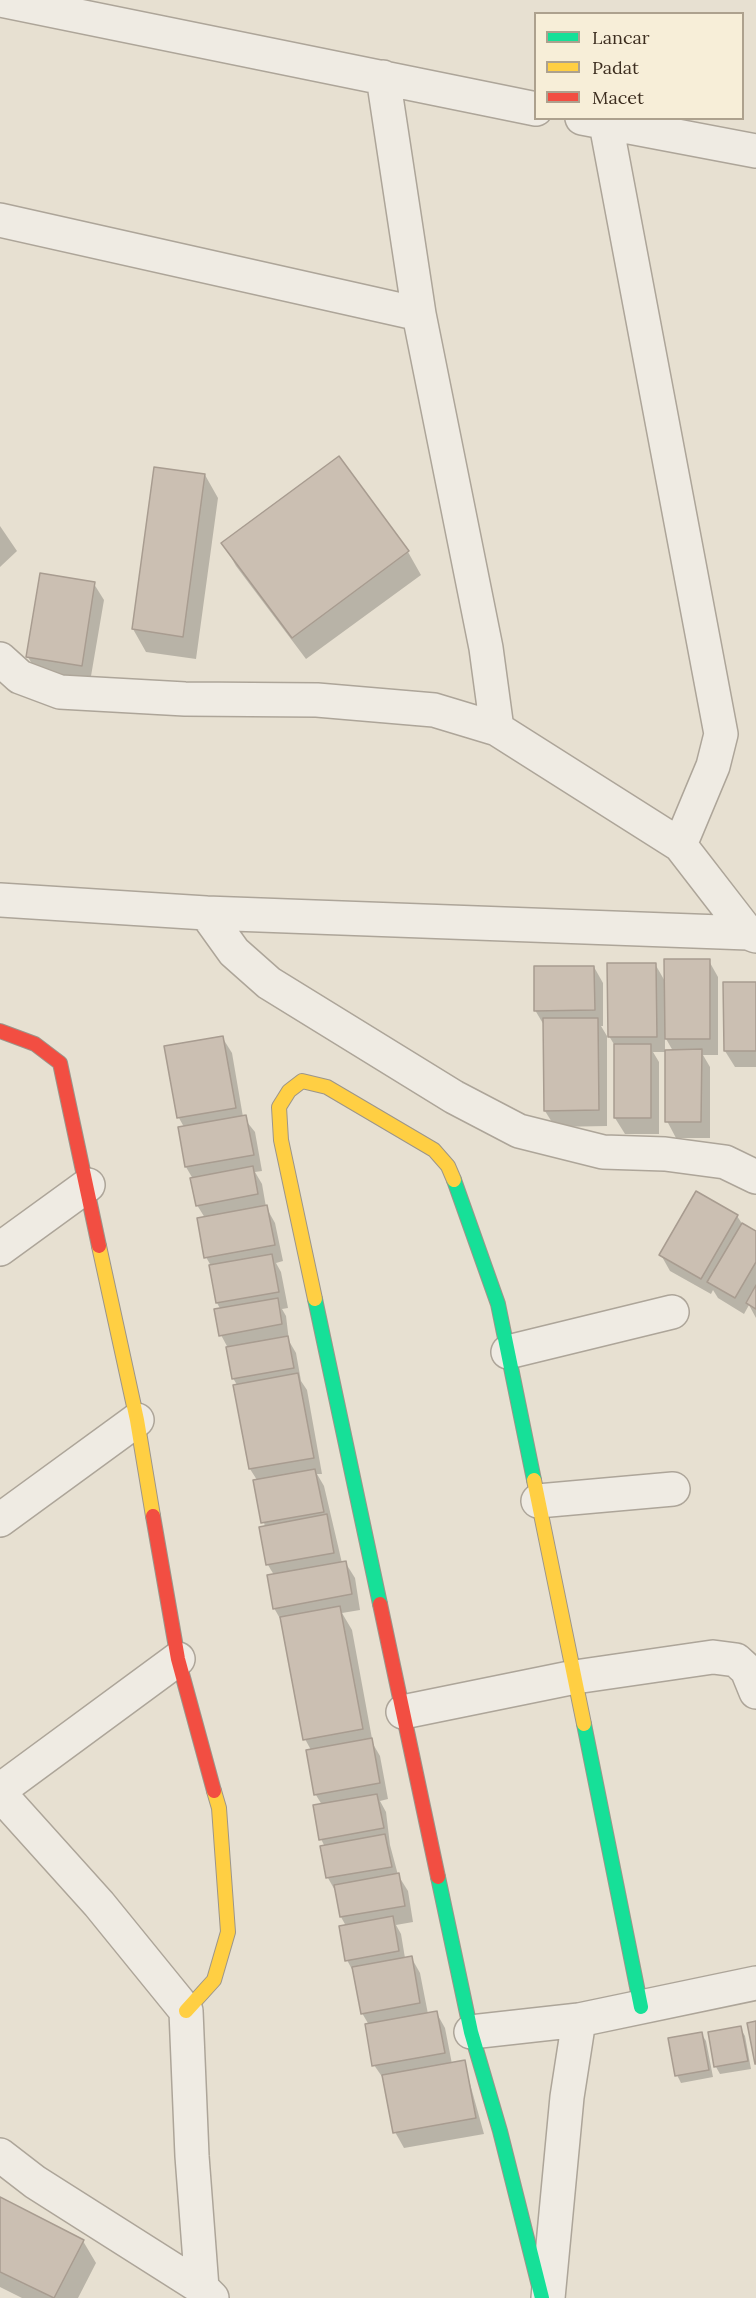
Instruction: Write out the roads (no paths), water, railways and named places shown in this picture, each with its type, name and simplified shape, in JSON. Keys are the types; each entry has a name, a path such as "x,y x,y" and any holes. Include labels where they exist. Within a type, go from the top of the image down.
{"street":[{"path":"0,0 78,9 534,109"},
{"path":"383,77 419,314 486,648 497,729"},
{"path":"680,845 713,766 721,734 594,121 756,151"},
{"path":"0,220 419,314"},
{"path":"0,659 20,677 60,692 185,699 317,700 434,710 497,729 680,845 752,934"},
{"path":"0,900 206,913 752,934"},
{"path":"206,913 234,952 269,983 454,1097 519,1131 603,1152 665,1154 725,1162 756,1178"},
{"path":"0,1031 35,1044 60,1063 137,1420 178,1659 219,1808 227,1891 228,1932 214,1980 186,2011"},
{"path":"542,2298 500,2131 471,2032 281,1140 279,1107 289,1090 302,1081 327,1087 434,1150 448,1166 498,1304 641,2007"},
{"path":"0,1250 88,1185"},
{"path":"508,1352 672,1312"},
{"path":"0,1520 137,1420"},
{"path":"538,1501 673,1489"},
{"path":"403,1712 575,1677 713,1657 736,1660 747,1670 756,1692"},
{"path":"178,1659 0,1792 99,1904 186,2011 192,2156 207,2293"},
{"path":"471,2032 579,2020 756,1983"},
{"path":"548,2298 567,2097 579,2020"},
{"path":"0,2155 35,2182 207,2293"}]}
